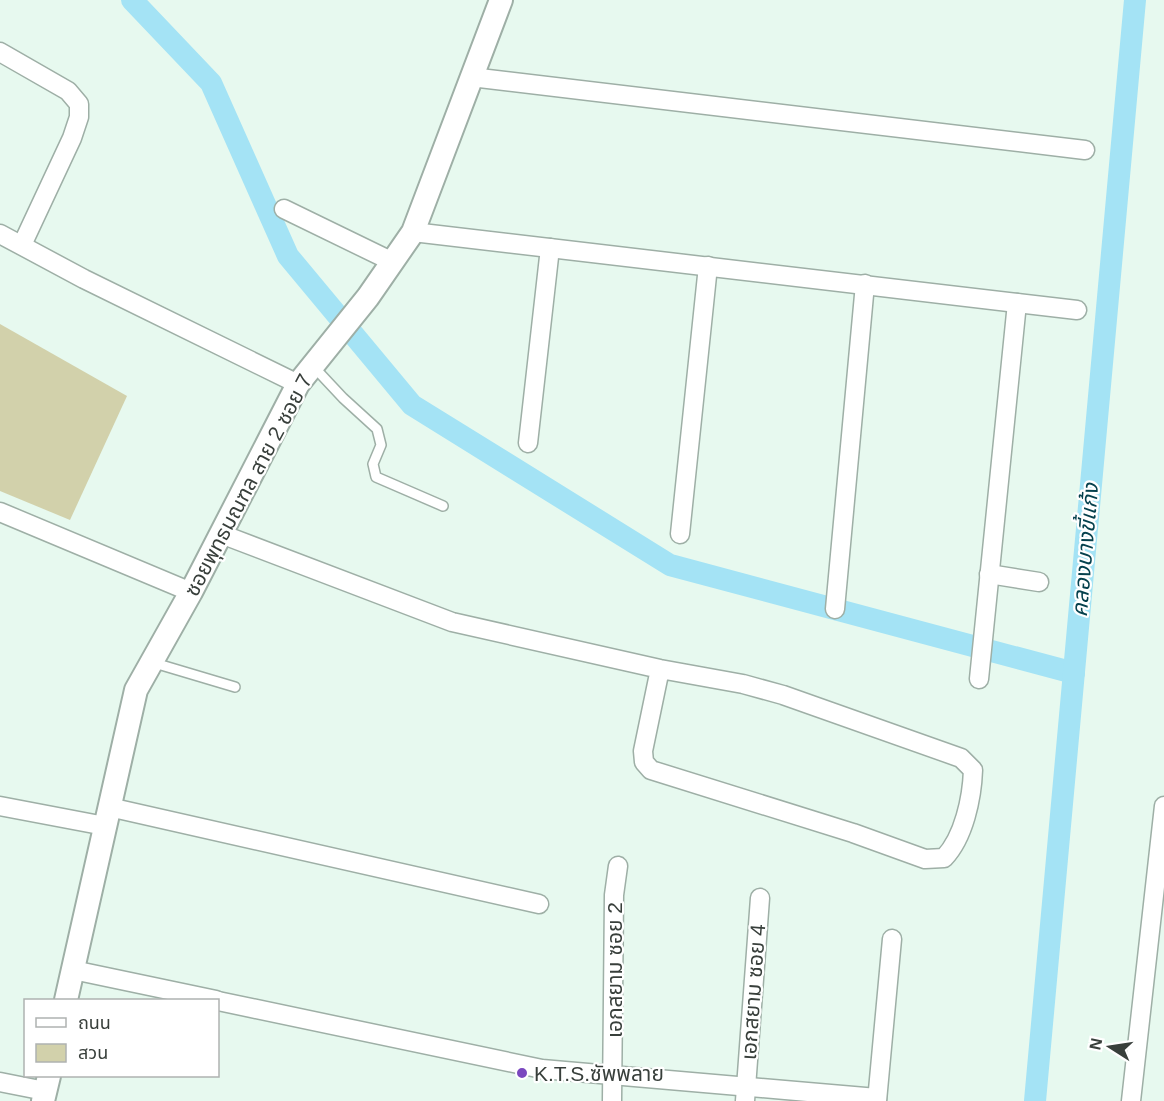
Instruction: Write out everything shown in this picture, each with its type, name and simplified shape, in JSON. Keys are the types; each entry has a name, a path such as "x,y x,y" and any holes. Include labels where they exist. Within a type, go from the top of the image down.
{"street":[{"name":"ซอยพุทธมณฑล สาย 2 ซอย 7","path":"66,999 136,690 191,592 298,384 368,297 413,232 501,0"},
{"path":"0,52 68,91 78,104 79,117 72,138 22,246"},
{"path":"471,77 1085,150"},
{"path":"284,209 393,262"},
{"path":"413,232 1077,310"},
{"path":"0,234 298,384"},
{"path":"528,443 550,248"},
{"path":"680,534 708,266"},
{"path":"835,609 865,284"},
{"path":"979,679 1017,303"},
{"path":"0,512 191,592"},
{"path":"221,534 452,622 660,669 702,675 783,695 961,758 973,770 973,785 970,801 951,851 944,858 926,859 853,832 651,770 644,762 643,751 660,669"},
{"path":"989,574 1039,582"},
{"path":"0,806 107,817 539,904"},
{"path":"1131,1101 1156,943 1164,806"},
{"name":"เอกสยาม ซอย 2","path":"612,1101 614,895 618,866"},
{"name":"เอกสยาม ซอย 4","path":"745,1093 760,898"},
{"path":"219,1001 542,1069 614,1075 745,1093 877,1099 892,939"},
{"path":"73,970 208,999"},
{"path":"0,1082 46,1089"}],"lane":[{"path":"312,366 342,398 377,429 381,445 373,464 376,477 443,507"},
{"path":"150,662 235,687"}],"green space":[{"path":"0,324 127,396 70,520 0,491"}],"waterway":[{"path":"132,0 211,83 288,256 412,405 670,565 1074,673"},
{"name":"คลองบางขี้แก้ง","path":"1035,1101 1135,0"}],"place":[{"name":"K.T.S.ซัพพลาย","path":"522,1073"}]}
